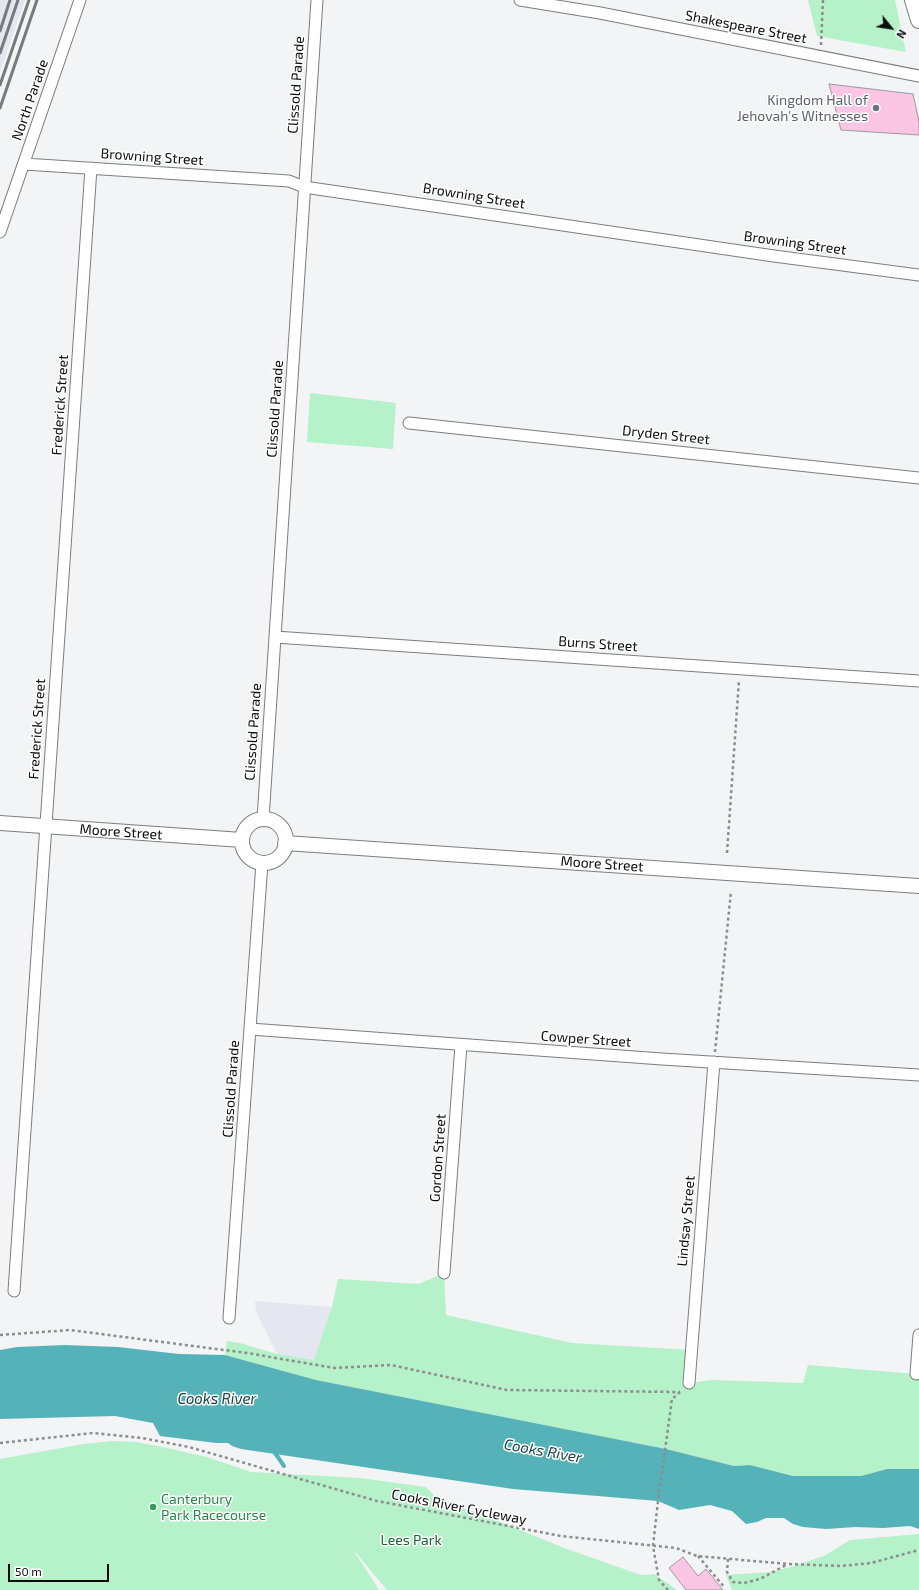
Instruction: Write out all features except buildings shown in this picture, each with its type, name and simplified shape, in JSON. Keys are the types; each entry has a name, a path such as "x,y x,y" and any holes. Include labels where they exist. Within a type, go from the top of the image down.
{"main road":[{"path":"914,0 919,20"}],"street":[{"name":"North Parade","path":"0,232 80,0"},
{"name":"Clissold Parade","path":"263,819 317,0"},
{"name":"Shakespeare Street","path":"520,0 600,13 919,76"},
{"name":"Browning Street","path":"24,164 289,181 304,187 322,188 766,255 919,275"},
{"name":"Frederick Street","path":"14,1291 91,168"},
{"name":"Dryden Street","path":"409,423 919,478"},
{"name":"Burns Street","path":"275,637 919,681"},
{"path":"263,819 274,822 282,829 285,836 284,850 276,859 270,862 262,863 248,857 242,840 244,832 249,825 263,819"},
{"name":"Moore Street","path":"0,824 242,840"},
{"name":"Moore Street","path":"285,843 919,886"},
{"name":"Clissold Parade","path":"229,1318 262,863"},
{"name":"Cowper Street","path":"250,1030 919,1075"},
{"name":"Gordon Street","path":"444,1273 461,1045"},
{"name":"Lindsay Street","path":"689,1383 714,1062"},
{"path":"916,1374 919,1335"}],"path":[{"path":"820,56 823,0"},
{"path":"727,853 740,669"},
{"path":"714,1062 731,891"},
{"path":"0,1334 70,1330 247,1353 334,1368 391,1365 507,1390 680,1392"},
{"path":"668,1590 659,1580 654,1546 658,1501 672,1400 689,1383"},
{"name":"Cooks River Cycleway","path":"0,1442 93,1433 142,1438 189,1446 377,1501 561,1536 676,1548 698,1556 788,1564 841,1566 871,1563 919,1550"},
{"path":"698,1556 725,1588"},
{"path":"728,1559 727,1572 734,1582 744,1583 760,1579 788,1564"}],"shaded area":[{"path":"0,0 25,0 0,72"},
{"path":"255,1301 332,1307 315,1360 277,1354 256,1311"}],"green space":[{"path":"808,0 895,0 906,52 817,36"},
{"path":"310,393 396,403 393,449 307,442"},
{"path":"444,1273 446,1315 572,1343 691,1350 689,1383 712,1380 803,1383 808,1365 916,1374 919,1335 919,1469 887,1469 861,1476 793,1476 750,1465 734,1466 666,1449 316,1380 225,1355 227,1341 240,1343 277,1354 314,1360 332,1307 338,1279 419,1284"},
{"name":"Canterbury Park Racecourse","path":"113,1441 136,1442 207,1457 251,1472 360,1478 426,1487 439,1500 478,1513 567,1549 641,1575 654,1574 677,1590 387,1590 352,1548 379,1590 0,1590 0,1459 83,1444"},
{"path":"919,1534 919,1590 732,1590 726,1575 771,1572 791,1567 824,1556 850,1540"}],"water":[{"name":"Cooks River","path":"65,1345 118,1347 179,1354 225,1355 316,1380 666,1449 734,1466 750,1465 793,1476 861,1476 887,1469 919,1469 919,1529 910,1526 826,1529 803,1527 793,1524 784,1518 766,1518 757,1522 746,1524 732,1511 710,1505 679,1510 658,1501 513,1489 241,1449 228,1443 216,1443 160,1436 153,1423 115,1416 0,1419 0,1350 17,1347"}],"waterway":[{"path":"273,1450 284,1466"}],"railway":[{"path":"0,31 10,0"},
{"path":"0,53 18,0"},
{"path":"0,85 29,0"},
{"path":"0,108 37,0"}],"place":[{"name":"Kingdom Hall of Jehovah's Witnesses","path":"876,108"},
{"name":"Canterbury Park Racecourse","path":"153,1507"}],"park label":[{"name":"Lees Park","path":"411,1540"}]}
